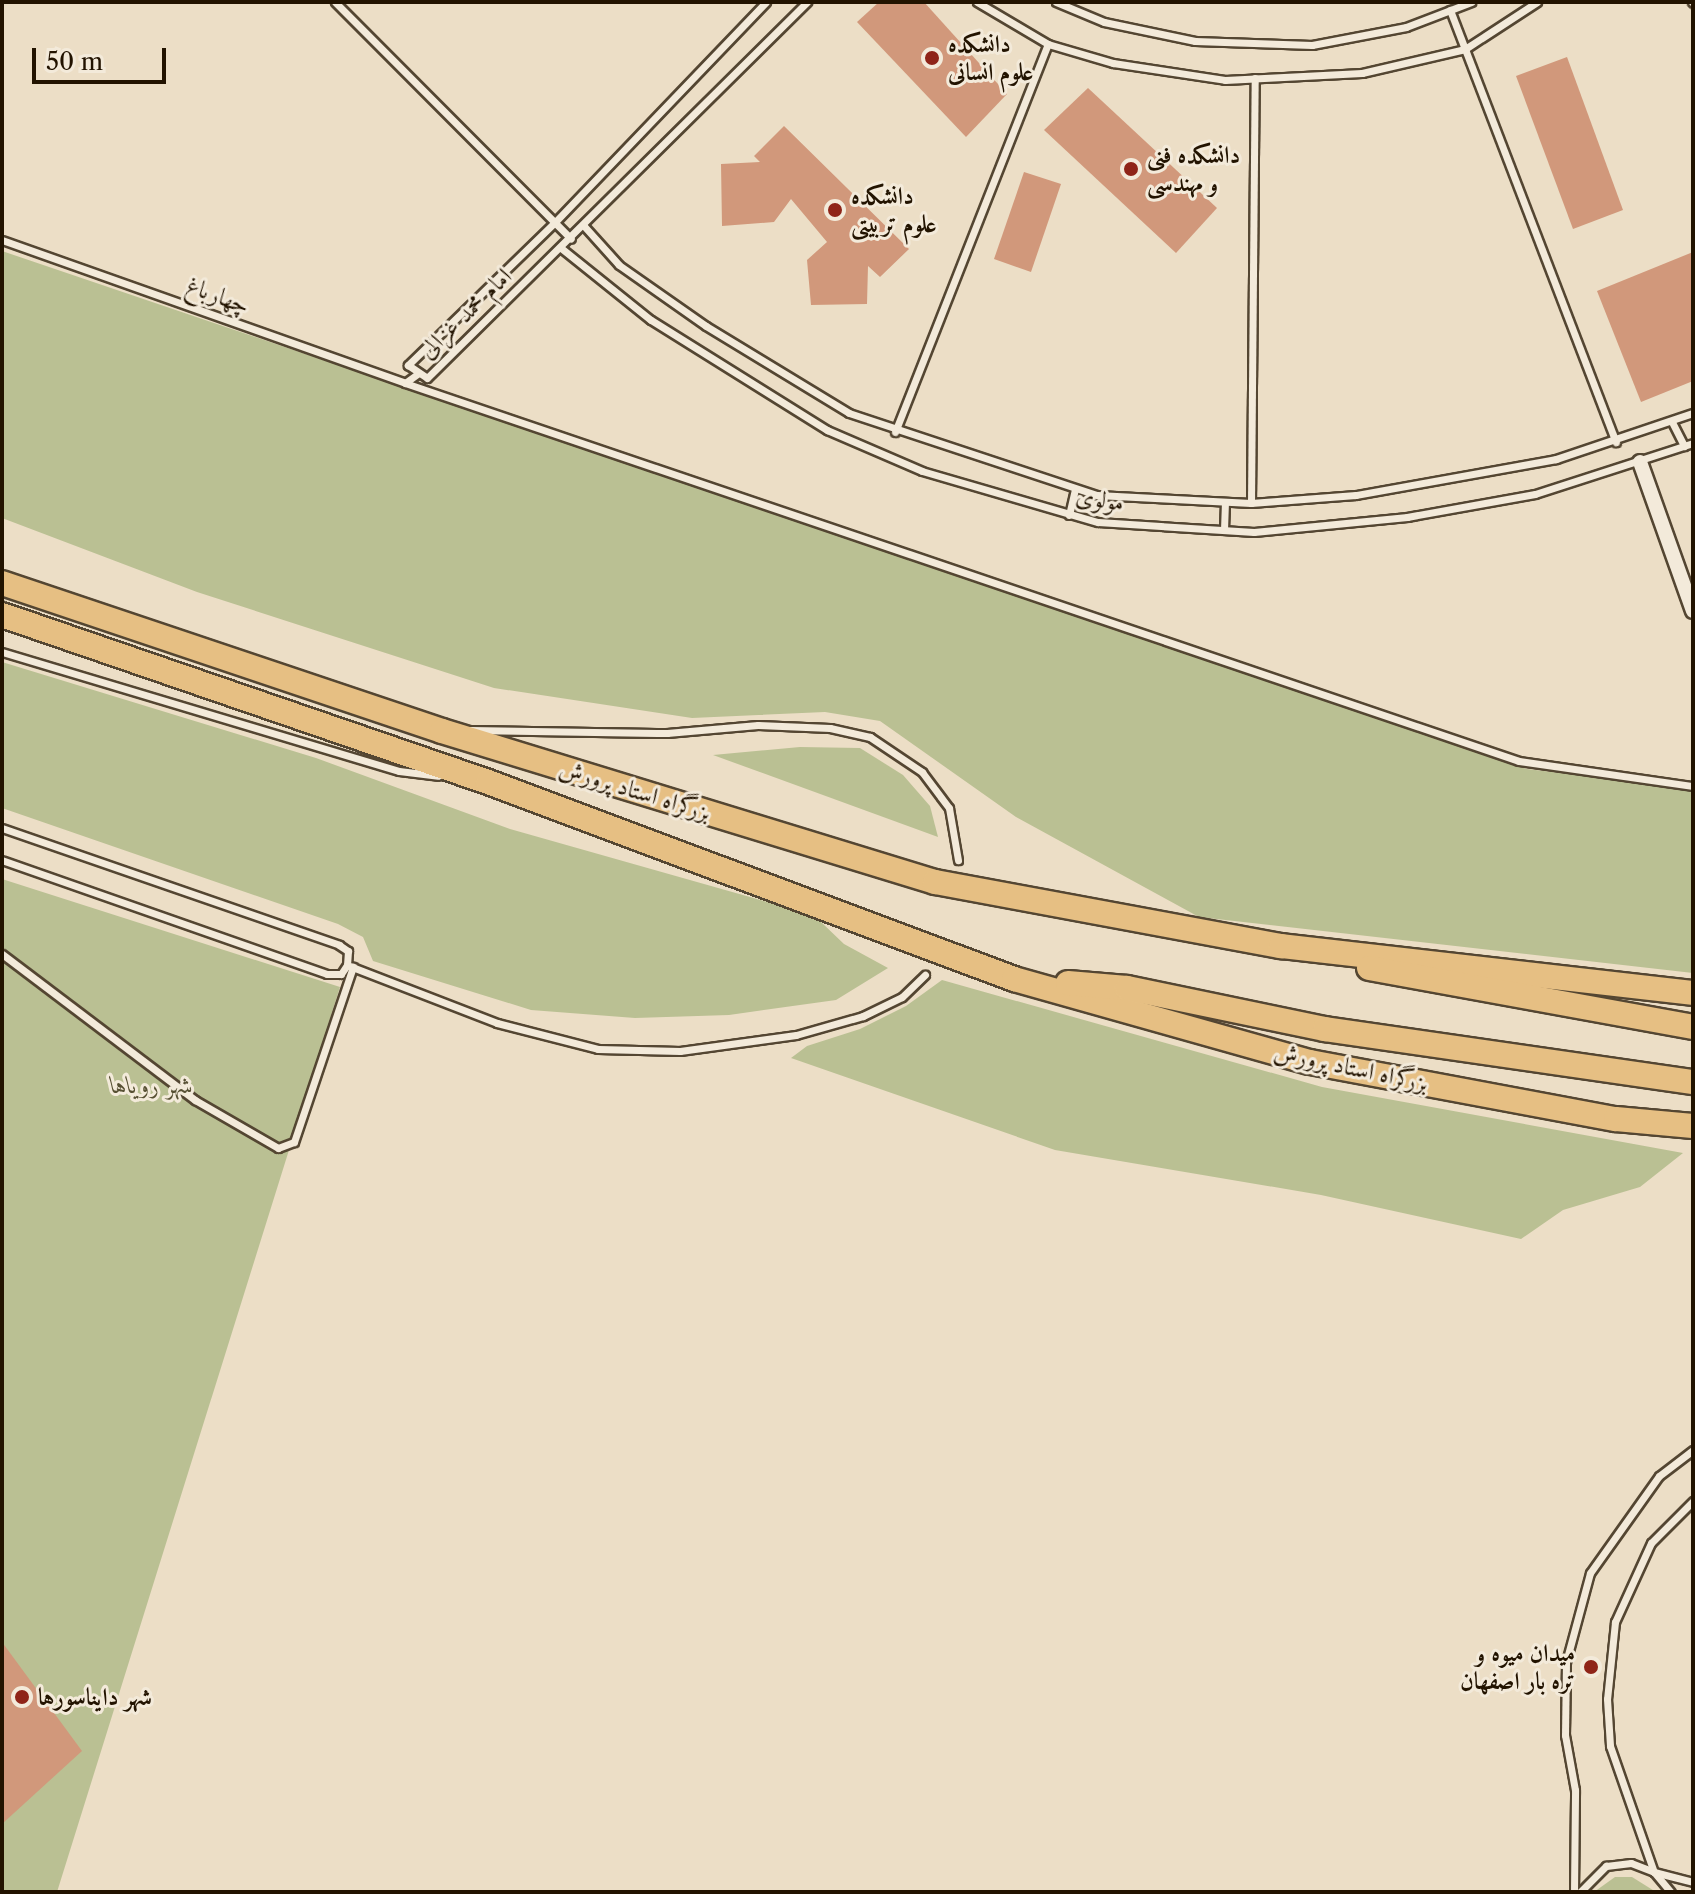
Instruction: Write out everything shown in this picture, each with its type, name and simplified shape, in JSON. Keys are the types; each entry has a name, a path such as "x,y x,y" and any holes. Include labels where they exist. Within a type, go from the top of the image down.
{"highway":[{"name":"بزرگراه استاد پرورش","path":"2,583 442,731 935,882 1281,946 1419,981 1693,1027"},
{"name":"بزرگراه استاد پرورش","path":"2,615 488,782 1014,979 1310,1062 1616,1119 1693,1126"},
{"name":"بزرگراه استاد پرورش","path":"1281,946 1693,993"},
{"name":"بزرگراه استاد پرورش","path":"1014,979 1127,988 1325,1029 1693,1082"}],"street":[{"path":"1640,462 1693,611"}],"lane":[{"path":"335,2 571,239"},
{"name":"امام محمد غزالی","path":"766,2 554,223 408,365 427,378 571,239 807,2"},
{"path":"977,2 1048,44 1113,63 1225,80 1362,73 1465,49 1537,2"},
{"path":"1056,2 1104,22 1195,41 1312,45 1406,27 1471,2"},
{"path":"1450,10 1616,442"},
{"path":"895,432 1048,44"},
{"path":"1251,503 1255,78"},
{"name":"مولوی","path":"584,226 619,265 706,326 849,413 895,432 1097,495 1251,503 1356,495 1472,478 1616,442 1693,413"},
{"name":"چهارباغ","path":"2,240 405,383 1519,761 1693,786"},
{"name":"مولوی","path":"561,248 651,320 827,430 922,471 1098,522 1224,530 1407,517 1535,494 1689,444"},
{"path":"405,383 419,373"},
{"path":"1672,422 1689,444"},
{"path":"1069,515 1075,489"},
{"path":"1224,530 1225,502"},
{"path":"2,652 399,771 488,782"},
{"path":"442,731 667,733 758,725 830,728 870,737 922,772 949,808 958,860"},
{"path":"2,828 339,945 348,951 350,966 294,1142 278,1148 195,1100 2,954"},
{"path":"2,860 327,974 341,974 350,966"},
{"path":"350,966 497,1023 598,1049 680,1051 796,1035 863,1016 902,997 925,975"},
{"path":"1577,1892 1575,1790 1565,1735 1570,1647 1590,1573 1659,1476 1693,1450"},
{"path":"1671,1892 1654,1872 1610,1746 1607,1699 1615,1622 1651,1543 1693,1501"},
{"path":"1577,1892 1606,1866 1631,1863 1693,1882"}],"green space":[{"path":"2,251 1527,769 1693,789 1693,973 1199,917 1016,817 880,721 825,712 692,718 494,688 197,592 2,518"},
{"path":"2,662 316,758 510,829 778,905 821,922 844,944 888,968 836,1000 729,1015 635,1018 531,1010 373,961 363,937 338,924 2,808"},
{"path":"800,747 860,748 903,775 930,806 938,837 713,755"},
{"name":"شهر رویاها","path":"2,879 340,987 57,1892 2,1892"},
{"path":"942,980 1322,1087 1683,1153 1640,1187 1563,1210 1521,1239 1321,1195 1055,1150 791,1058 807,1046 860,1029 906,1006"},
{"path":"1615,1877 1632,1877 1656,1892 1594,1892"}],"building":[{"name":"دانشکده علوم انسانی","path":"879,2 924,2 1007,94 966,137 857,22"},
{"path":"1567,57 1623,210 1573,229 1516,76"},
{"name":"دانشکده فنی و مهندسی","path":"1088,88 1217,208 1176,253 1044,130"},
{"name":"دانشکده علوم تربیتی","path":"784,126 909,249 880,277 868,266 867,304 811,305 807,260 827,242 791,199 774,222 722,226 721,164 760,162 754,156"},
{"path":"1024,172 1061,184 1031,272 994,259"},
{"path":"1693,252 1693,381 1641,402 1597,291"},
{"name":"شهر دایناسورها","path":"2,1642 82,1751 2,1824"}],"place":[{"name":"دانشکده علوم انسانی","path":"932,58"},
{"name":"دانشکده فنی و مهندسی","path":"1131,169"},
{"name":"دانشکده علوم تربیتی","path":"835,210"},
{"name":"میدان میوه و تره بار اصفهان","path":"1591,1667"},
{"name":"شهر دایناسورها","path":"22,1697"}]}
